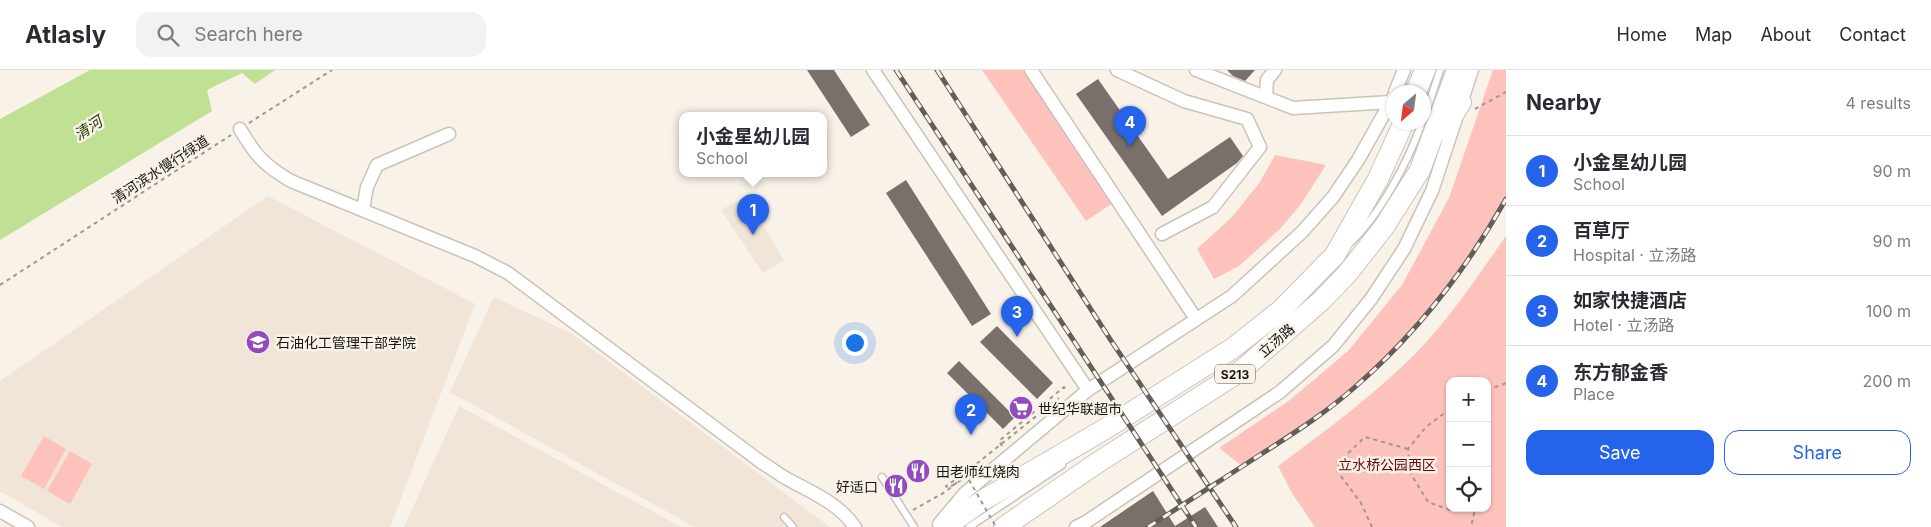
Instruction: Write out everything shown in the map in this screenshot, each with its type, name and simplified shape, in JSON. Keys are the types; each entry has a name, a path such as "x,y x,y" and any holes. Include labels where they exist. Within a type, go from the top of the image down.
{"main road":[{"path":"1411,85 1412,70"},
{"path":"1419,85 1425,70"},
{"name":"立汤路","path":"1004,527 1094,464 1242,370 1322,300 1384,227 1420,170 1455,71"},
{"path":"1420,170 1458,111"},
{"name":"立汤路","path":"945,527 985,499 1105,429 1233,348 1282,310 1334,255 1378,179 1400,130"}],"street":[{"path":"873,70 1088,390"},
{"path":"1031,70 1196,319"},
{"path":"1118,70 1184,101 1247,119 1260,147 1213,207 1162,234"},
{"path":"1196,70 1293,108 1386,98"},
{"path":"1266,97 1267,80 1275,70"},
{"path":"1398,85 1404,70"},
{"path":"1076,527 1280,392 1333,346 1370,299 1404,249 1432,191 1458,111 1455,71"},
{"path":"936,527 966,493 1088,390 1232,296 1302,232 1333,197 1358,160 1386,110"},
{"path":"240,128 251,148 270,169 291,181 475,256 508,273 761,462 790,481 827,499 848,517 855,527"},
{"path":"363,209 367,187 377,165 450,134"},
{"path":"0,510 28,527"}],"lane":[{"path":"1431,108 1455,71"},
{"path":"1334,255 1363,231 1394,184 1419,130"},
{"path":"1077,453 1105,429"},
{"path":"969,527 1070,460"},
{"path":"882,478 914,527"},
{"path":"784,517 793,527"}],"path":[{"name":"清河滨水慢行绿道","path":"0,285 332,70"},
{"path":"1458,111 1506,92"},
{"path":"1491,389 1506,382"},
{"path":"909,512 945,492 1002,447 999,441 1064,387 1068,391"},
{"path":"975,472 948,488 946,486 1059,398"},
{"path":"1446,412 1426,427 1408,450 1411,474 1428,502 1450,510 1475,509 1472,527"},
{"path":"1372,527 1361,503 1337,471 1341,460 1365,437 1408,450"},
{"path":"965,473 996,527"}],"shaded area":[{"name":"石油化工管理干部学院","path":"268,196 475,304 390,527 62,527 0,491 0,381"},
{"path":"745,197 784,260 763,273 721,210"},
{"path":"494,297 572,334 830,527 695,527 450,392"},
{"path":"459,406 681,527 404,527"}],"green space":[{"path":"982,70 1028,70 1113,203 1086,221"},
{"path":"1493,70 1506,70 1506,199 1473,255 1459,276 1413,330 1354,388 1308,423 1242,466 1219,448 1290,400 1348,351 1402,285 1449,198"},
{"path":"1275,155 1326,165 1301,204 1280,229 1239,266 1214,279 1197,249 1232,217 1260,182"},
{"name":"立水桥公园西区","path":"1506,236 1506,527 1315,527 1292,493 1278,466 1365,400 1413,356 1451,313"},
{"path":"44,436 66,449 44,489 21,476"},
{"path":"70,451 92,464 70,504 47,491"}],"water":[{"name":"清河","path":"90,70 275,70 255,84 242,73 207,90 212,111 0,240 0,119"}],"building":[{"path":"807,70 834,70 870,125 851,137"},
{"path":"1227,70 1255,70 1245,81 1233,76"},
{"path":"1098,79 1168,179 1230,137 1243,156 1237,163 1162,216 1076,94"},
{"path":"906,180 991,314 972,326 886,193"},
{"path":"997,326 1053,383 1037,399 980,342"},
{"path":"959,361 1015,417 1003,429 947,373"},
{"path":"1153,491 1175,526 1205,507 1218,527 1100,527"}],"railway":[{"path":"896,70 1196,527"},
{"path":"937,70 1110,339 1236,527"},
{"path":"1148,527 1310,422 1377,367 1419,323 1457,276 1506,199"}],"place":[{"name":"东方郁金香","path":"1130,147"},
{"name":"小金星幼儿园","path":"753,235"},
{"name":"如家快捷酒店","path":"1017,337"},
{"name":"石油化工管理干部学院","path":"258,342"},
{"name":"世纪华联超市","path":"1021,408"},
{"name":"百草厅","path":"971,435"},
{"name":"田老师红烧肉","path":"918,471"},
{"name":"好适口","path":"896,486"}]}
